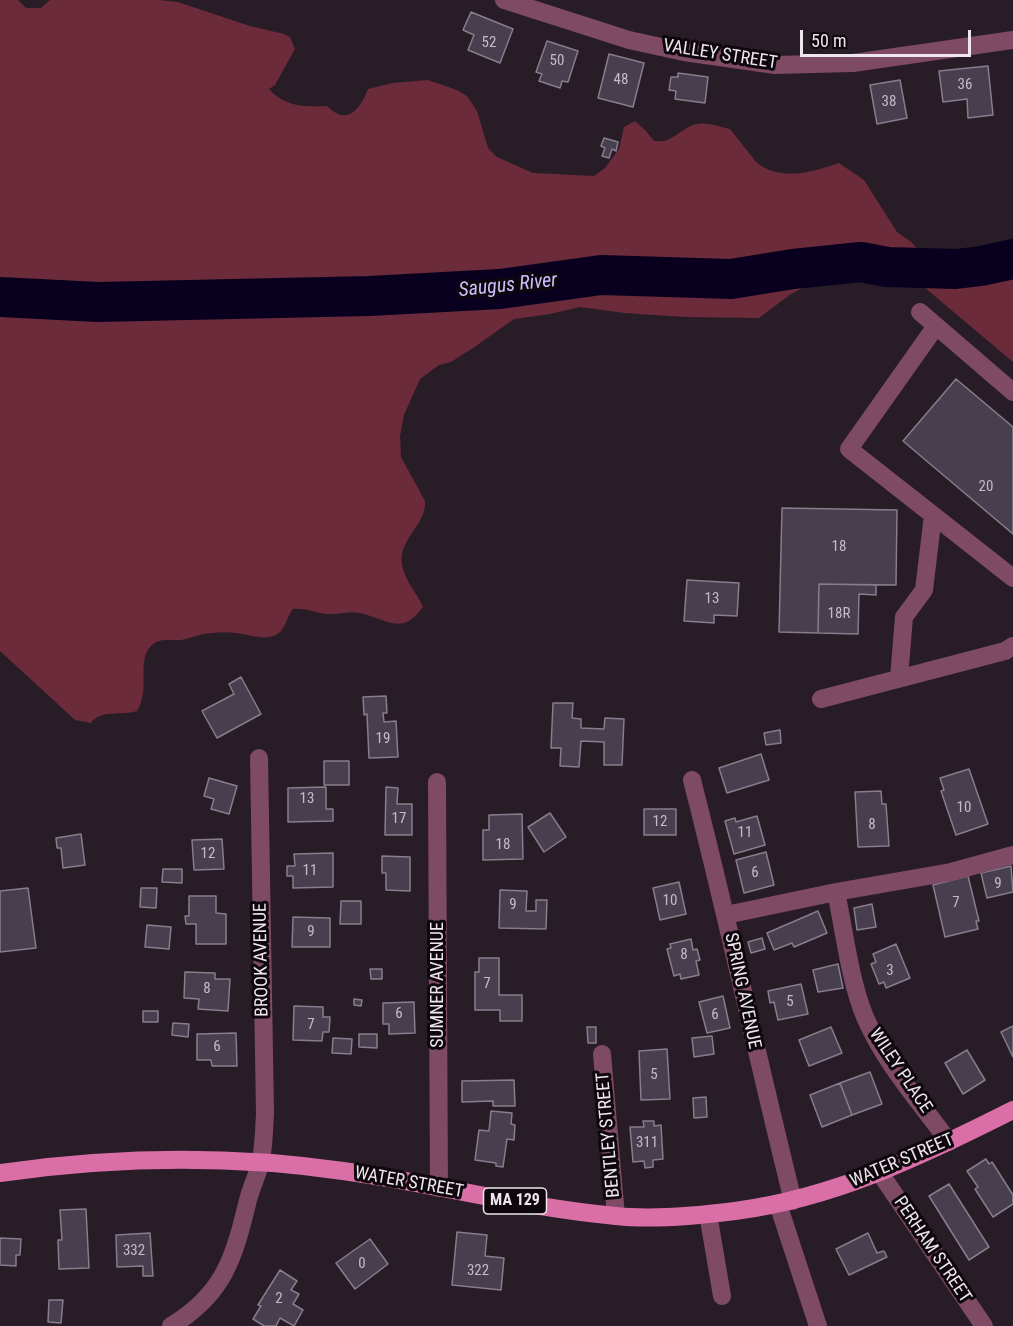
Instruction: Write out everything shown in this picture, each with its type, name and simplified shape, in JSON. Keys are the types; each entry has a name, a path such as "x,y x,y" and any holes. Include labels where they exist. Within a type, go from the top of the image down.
{"main road":[{"name":"WATER STREET","path":"0,1173 62,1164 260,1163 343,1171 616,1216 656,1217 708,1214 785,1202 821,1193 880,1173 1013,1110"}],"street":[{"name":"VALLEY STREET","path":"504,0 629,40 684,52 774,65 853,63 1013,40"},
{"path":"920,312 1013,392"},
{"path":"936,326 849,449 1013,578"},
{"path":"899,678 904,617 924,590 933,515"},
{"path":"820,699 1005,651 1013,646"},
{"name":"BROOK AVENUE","path":"171,1326 188,1316 205,1301 218,1285 229,1265 242,1232 249,1198 260,1163 265,1113 259,758"},
{"name":"SPRING AVENUE","path":"692,780 726,915 785,1202 818,1326"},
{"name":"SUMNER AVENUE","path":"437,782 439,1188"},
{"path":"726,915 836,892 951,872 1013,855"},
{"name":"WILEY PLACE","path":"836,892 856,989 864,1015 895,1069 949,1142"},
{"name":"BENTLEY STREET","path":"602,1054 616,1216"},
{"name":"PERHAM STREET","path":"880,1173 984,1326"},
{"path":"708,1214 722,1296"}],"shaded area":[{"path":"0,0 18,0 26,8 41,8 50,0 178,2 250,26 284,34 290,37 295,49 275,85 269,89 289,103 303,106 327,106 341,115 347,115 357,109 368,89 393,83 428,80 467,96 477,111 488,148 497,157 533,173 594,176 605,168 619,149 624,127 635,121 654,141 667,140 697,124 730,129 756,162 775,172 808,172 839,163 864,180 897,232 921,252 923,268 969,268 1013,259 1013,362 912,277 891,276 861,282 805,287 791,294 759,318 685,317 624,313 580,307 514,319 473,348 451,362 439,365 420,379 404,415 400,436 401,457 425,501 422,517 408,539 402,555 402,565 406,576 423,607 416,616 409,621 395,624 359,613 331,614 293,609 282,630 271,637 221,632 181,640 158,641 151,646 144,659 143,694 137,711 106,714 91,723 75,720 0,651"}],"building":[{"path":"471,12 513,29 500,63 468,50 474,35 463,30"},
{"path":"547,41 578,51 568,82 562,81 560,88 539,81 542,74 536,72"},
{"path":"609,54 644,63 633,107 598,98"},
{"path":"988,66 993,115 968,118 967,99 943,102 939,71"},
{"path":"678,73 708,77 705,103 675,99 676,91 669,90 671,77 678,77"},
{"path":"900,80 907,118 877,124 870,85"},
{"path":"604,138 618,142 616,151 612,149 609,158 602,156 605,148 601,146"},
{"path":"956,379 1013,427 1013,534 903,441"},
{"path":"782,508 897,510 896,585 819,584 818,633 779,632"},
{"path":"687,580 739,583 737,616 714,615 714,623 684,621"},
{"path":"819,584 876,585 876,595 859,594 858,634 818,633"},
{"path":"241,677 261,714 217,738 202,711 234,694 229,684"},
{"path":"386,696 387,713 383,713 384,722 396,721 398,757 369,758 367,714 364,715 363,697"},
{"path":"553,703 573,703 572,718 581,719 581,728 604,729 605,718 624,719 622,765 604,765 604,742 581,741 579,767 560,766 561,748 551,748"},
{"path":"780,730 781,743 766,745 764,733"},
{"path":"761,754 769,780 727,793 719,768"},
{"path":"324,761 349,761 349,785 324,785"},
{"path":"969,769 988,824 956,835 941,791 944,790 940,778"},
{"path":"209,778 237,786 229,814 211,809 214,799 204,796"},
{"path":"326,787 326,809 333,809 333,821 288,822 288,788"},
{"path":"386,787 398,788 397,804 412,804 412,835 385,835"},
{"path":"881,791 882,804 886,804 889,846 858,847 855,792"},
{"path":"644,809 676,809 676,835 644,835"},
{"path":"550,813 566,837 544,852 528,827"},
{"path":"522,814 523,859 483,860 483,830 489,830 489,815"},
{"path":"757,816 765,845 734,854 725,821 735,818 736,822"},
{"path":"81,834 85,865 63,868 61,848 57,848 56,838"},
{"path":"222,839 224,869 194,870 192,840"},
{"path":"766,852 774,885 744,893 736,860"},
{"path":"333,853 333,887 293,888 293,876 287,876 287,866 295,866 294,854"},
{"path":"382,856 410,857 410,891 386,890 386,873 382,873"},
{"path":"1011,866 1013,892 987,898 981,873"},
{"path":"163,869 182,869 182,883 162,882"},
{"path":"968,876 979,921 976,921 978,929 945,937 933,885"},
{"path":"679,882 686,914 660,920 653,888"},
{"path":"28,888 36,948 0,952 0,891"},
{"path":"141,888 157,888 156,908 140,907"},
{"path":"500,890 527,891 526,911 536,911 536,900 547,900 546,929 499,928"},
{"path":"189,896 216,896 216,913 226,914 226,944 196,944 196,924 186,924 185,916 189,916"},
{"path":"341,901 361,901 361,924 340,924"},
{"path":"872,904 876,927 857,930 854,908"},
{"path":"818,911 827,933 794,947 792,943 774,950 767,933"},
{"path":"293,917 330,918 330,947 292,947"},
{"path":"147,925 171,927 169,949 145,947"},
{"path":"762,938 765,949 751,953 748,942"},
{"path":"691,939 693,950 697,949 700,960 696,961 699,975 681,979 680,974 674,976 667,949 671,948 670,944"},
{"path":"896,944 910,978 886,988 884,982 879,984 871,964 876,962 873,954"},
{"path":"479,958 499,958 499,995 522,995 522,1021 500,1021 500,1010 475,1010 475,972 479,972"},
{"path":"838,964 843,988 818,992 813,970"},
{"path":"370,969 382,969 382,979 371,979"},
{"path":"185,972 215,973 215,979 230,979 228,1011 198,1009 199,999 184,998"},
{"path":"801,984 808,1014 778,1020 774,1002 770,1003 768,991"},
{"path":"723,996 730,1028 707,1033 699,1002"},
{"path":"354,999 362,1000 361,1006 354,1005"},
{"path":"414,1002 415,1033 389,1034 389,1024 383,1024 383,1003"},
{"path":"294,1006 323,1007 323,1017 330,1017 329,1032 323,1032 322,1041 293,1040"},
{"path":"143,1011 158,1011 158,1022 143,1022"},
{"path":"173,1023 189,1024 188,1037 172,1035"},
{"path":"1013,1026 1013,1057 1001,1032"},
{"path":"587,1027 596,1027 596,1043 588,1043"},
{"path":"831,1027 842,1053 809,1066 799,1040"},
{"path":"236,1033 237,1066 212,1066 211,1060 197,1060 197,1034"},
{"path":"359,1034 377,1034 377,1048 359,1047"},
{"path":"712,1036 714,1054 694,1057 692,1038"},
{"path":"333,1038 352,1039 351,1054 332,1053"},
{"path":"667,1049 670,1099 641,1100 639,1051"},
{"path":"967,1050 985,1080 963,1094 945,1063"},
{"path":"870,1072 882,1104 852,1115 840,1083"},
{"path":"514,1080 515,1106 493,1106 493,1101 462,1102 462,1081"},
{"path":"840,1083 852,1115 822,1127 810,1095"},
{"path":"706,1097 707,1117 694,1118 693,1098"},
{"path":"491,1111 512,1113 511,1124 515,1125 514,1140 507,1139 503,1167 496,1166 496,1163 475,1160 479,1130 489,1131"},
{"path":"643,1121 654,1121 654,1126 661,1125 663,1159 653,1160 653,1167 645,1168 644,1161 633,1162 630,1127 644,1127"},
{"path":"986,1159 989,1164 992,1162 1013,1195 1013,1204 993,1217 975,1189 978,1187 967,1171"},
{"path":"949,1184 989,1247 969,1260 929,1196"},
{"path":"86,1209 89,1268 59,1269 58,1240 62,1240 60,1210"},
{"path":"457,1232 487,1235 485,1256 504,1258 501,1290 452,1285"},
{"path":"150,1233 153,1276 143,1276 143,1266 117,1267 116,1235"},
{"path":"868,1233 877,1253 884,1251 887,1257 849,1275 836,1249"},
{"path":"0,1238 21,1239 20,1255 16,1255 16,1266 0,1265"},
{"path":"370,1239 388,1264 355,1289 336,1263"},
{"path":"280,1270 297,1281 291,1290 299,1294 293,1304 303,1310 294,1326 280,1318 276,1326 264,1326 253,1319 261,1306 258,1305"},
{"path":"49,1300 63,1300 61,1323 48,1322"}],"waterway":[{"name":"Saugus River","path":"0,297 98,302 369,296 500,289 601,275 731,279 793,269 861,262 887,267 956,269 1013,259"}]}
